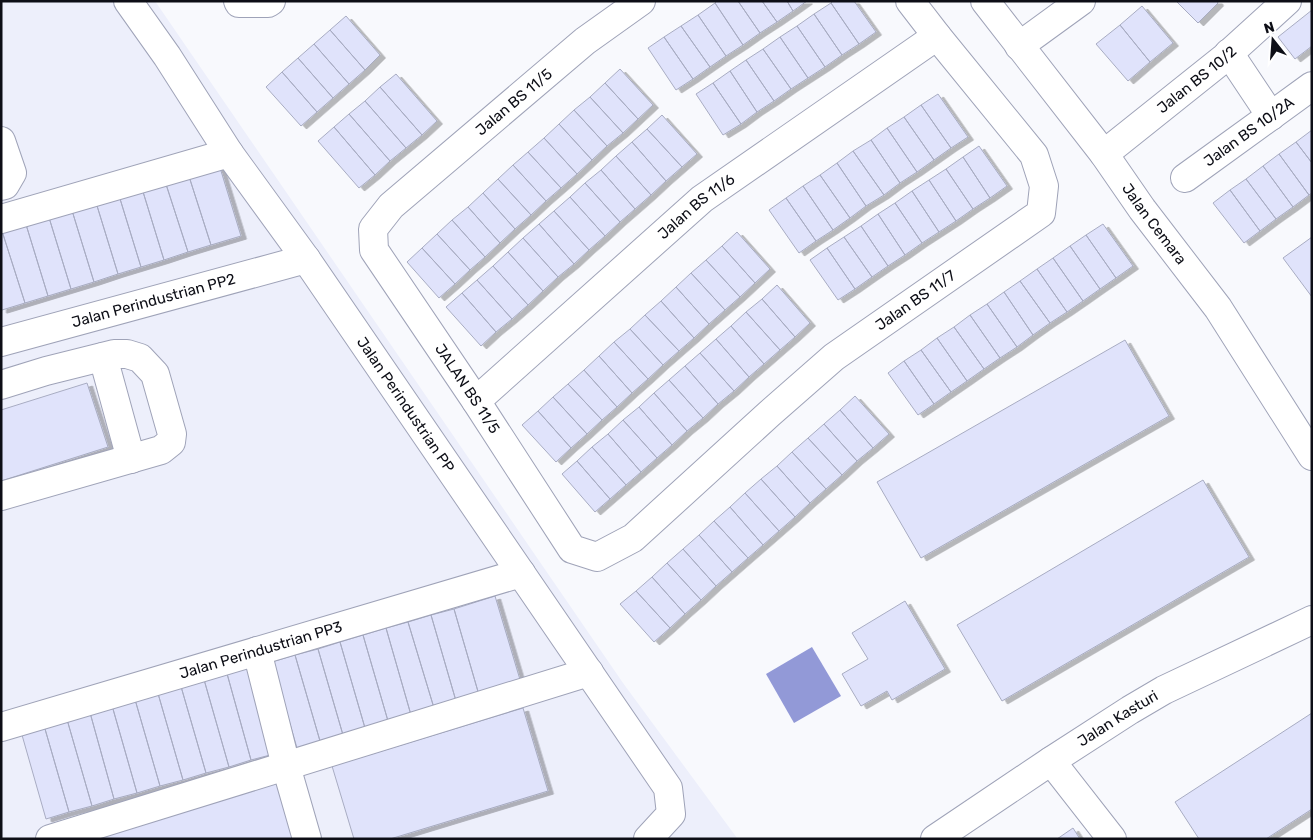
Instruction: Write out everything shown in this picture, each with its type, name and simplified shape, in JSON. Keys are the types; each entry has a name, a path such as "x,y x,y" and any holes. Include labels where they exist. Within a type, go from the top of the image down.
{"street":[{"name":"Jalan Perindustrian PP","path":"128,1 167,56 229,153 306,259 668,788 671,814 648,839"},
{"path":"238,1 239,3 268,3 271,1"},
{"name":"Jalan BS 11/5","path":"391,206 585,41 641,1"},
{"name":"Jalan BS 11/7","path":"597,557 633,538 834,357 1041,213 1044,186 1034,155 910,1"},
{"name":"Jalan Cemara","path":"985,1 1104,154 1142,209 1218,308 1312,456"},
{"path":"1019,46 1081,1"},
{"name":"Jalan BS 10/2","path":"1104,154 1223,59 1287,1"},
{"name":"Jalan BS 11/6","path":"476,401 702,199 937,36"},
{"path":"1229,53 1270,116"},
{"name":"Jalan BS 10/2A","path":"1185,178 1312,86"},
{"path":"1,141 12,173 5,184 1,186"},
{"path":"1,220 229,153"},
{"name":"JALAN BS 11/5","path":"391,206 372,229 374,250 476,401 572,549 597,557"},
{"name":"Jalan Perindustrian PP2","path":"8,340 306,259"},
{"path":"8,340 28,376"},
{"path":"1,385 46,371 114,354 127,354 140,358 155,374 172,434 171,442 161,450 1,496"},
{"path":"103,357 131,459"},
{"name":"Jalan Perindustrian PP3","path":"1,726 521,573"},
{"name":"Jalan Kasturi","path":"935,839 1051,760 1164,690 1312,620"},
{"path":"257,651 286,766 307,839"},
{"path":"55,838 589,672"},
{"path":"1051,760 1112,839"}],"shaded area":[{"path":"1,1 155,1 623,683 737,838 1,839"}],"water":[{"path":"812,647 841,696 794,723 766,674"}],"building":[{"path":"717,1 738,1 760,33 743,45 715,3"},
{"path":"738,1 762,1 777,22 760,33"},
{"path":"762,1 787,1 793,11 777,22"},
{"path":"787,1 807,1 793,11"},
{"path":"833,1 854,1 876,32 859,44 831,3"},
{"path":"1176,1 1217,1 1218,3 1198,23"},
{"path":"715,3 743,45 726,56 698,15"},
{"path":"831,3 859,44 842,55 814,14"},
{"path":"1142,6 1173,43 1150,62 1120,25"},
{"path":"1312,10 1312,46 1295,59 1278,37"},
{"path":"814,14 842,55 825,67 797,26"},
{"path":"698,15 726,56 710,67 681,26"},
{"path":"346,16 380,55 365,70 330,30"},
{"path":"1120,25 1150,62 1128,81 1096,44"},
{"path":"681,26 710,67 693,79 664,37"},
{"path":"797,26 825,67 808,78 780,37"},
{"path":"330,30 365,70 349,84 314,44"},
{"path":"664,37 693,79 676,90 648,48"},
{"path":"780,37 808,78 791,89 763,49"},
{"path":"314,44 349,84 333,98 298,58"},
{"path":"763,49 791,89 774,101 746,60"},
{"path":"298,58 333,98 317,112 282,72"},
{"path":"746,60 774,101 757,112 730,71"},
{"path":"620,69 653,105 638,119 605,83"},
{"path":"730,71 757,112 741,124 713,83"},
{"path":"282,72 317,112 301,126 266,87"},
{"path":"396,74 437,121 422,135 380,87"},
{"path":"605,83 638,119 623,133 590,97"},
{"path":"713,83 741,124 723,135 696,94"},
{"path":"380,87 422,135 406,148 365,101"},
{"path":"938,94 968,137 951,148 921,105"},
{"path":"590,97 623,133 607,146 574,110"},
{"path":"365,101 406,148 390,161 349,114"},
{"path":"921,105 951,148 934,160 904,117"},
{"path":"574,110 607,146 592,160 559,124"},
{"path":"349,114 390,161 375,175 334,127"},
{"path":"662,115 697,154 682,167 647,129"},
{"path":"904,117 934,160 917,172 887,128"},
{"path":"559,124 592,160 577,174 544,138"},
{"path":"334,127 375,175 359,188 318,141"},
{"path":"887,128 917,172 900,183 871,140"},
{"path":"647,129 682,167 666,181 632,142"},
{"path":"1312,130 1312,163 1296,142"},
{"path":"544,138 577,174 561,188 528,152"},
{"path":"871,140 900,183 884,195 853,151"},
{"path":"632,142 666,181 651,195 616,156"},
{"path":"1296,142 1312,163 1312,193 1309,195 1279,154"},
{"path":"979,146 1007,186 990,198 963,157"},
{"path":"853,151 884,195 866,206 837,163"},
{"path":"528,152 561,188 546,201 513,165"},
{"path":"1279,154 1309,195 1293,207 1263,166"},
{"path":"616,156 651,195 635,209 601,170"},
{"path":"963,157 990,198 973,209 946,169"},
{"path":"217,158 241,236 211,245 186,167"},
{"path":"837,163 866,206 850,218 820,175"},
{"path":"513,165 546,201 531,215 498,179"},
{"path":"1263,166 1293,207 1276,219 1246,179"},
{"path":"186,167 211,245 188,252 163,175"},
{"path":"946,169 973,209 956,221 929,180"},
{"path":"601,170 635,209 620,222 585,183"},
{"path":"163,175 188,252 164,260 140,182"},
{"path":"820,175 850,218 833,230 803,186"},
{"path":"498,179 531,215 515,229 483,193"},
{"path":"1246,179 1276,219 1260,231 1230,190"},
{"path":"929,180 956,221 939,232 912,191"},
{"path":"140,182 164,260 141,267 117,189"},
{"path":"585,183 620,222 605,236 570,197"},
{"path":"803,186 833,230 816,241 786,198"},
{"path":"117,189 141,267 118,274 94,196"},
{"path":"1230,190 1260,231 1244,243 1213,203"},
{"path":"912,191 939,232 922,243 895,203"},
{"path":"483,193 515,229 500,243 468,207"},
{"path":"94,196 118,274 94,282 70,204"},
{"path":"570,197 605,236 589,250 554,211"},
{"path":"786,198 816,241 799,253 769,210"},
{"path":"895,203 922,243 905,255 878,214"},
{"path":"70,204 94,282 71,289 47,211"},
{"path":"468,207 500,243 485,257 452,220"},
{"path":"47,211 71,289 48,296 24,218"},
{"path":"554,211 589,250 574,264 539,224"},
{"path":"878,214 905,255 888,266 861,226"},
{"path":"24,218 48,296 25,303 1,228"},
{"path":"452,220 485,257 470,270 437,234"},
{"path":"539,224 574,264 558,277 523,238"},
{"path":"1103,224 1133,266 1116,278 1086,235"},
{"path":"861,226 888,266 872,277 844,237"},
{"path":"1,228 25,303 2,310 1,310"},
{"path":"737,232 770,269 755,283 722,246"},
{"path":"437,234 470,270 455,284 422,248"},
{"path":"1086,235 1116,278 1100,289 1070,246"},
{"path":"844,237 872,277 855,289 827,248"},
{"path":"1312,237 1312,297 1283,258"},
{"path":"523,238 558,277 543,291 508,252"},
{"path":"722,246 755,283 740,297 706,260"},
{"path":"1070,246 1100,289 1083,301 1053,258"},
{"path":"422,248 455,284 439,298 407,262"},
{"path":"827,248 855,289 838,300 810,260"},
{"path":"508,252 543,291 528,305 493,266"},
{"path":"1053,258 1083,301 1067,312 1037,269"},
{"path":"706,260 740,297 725,310 691,273"},
{"path":"493,266 528,305 512,319 477,280"},
{"path":"1037,269 1067,312 1050,323 1020,281"},
{"path":"691,273 725,310 709,324 676,287"},
{"path":"477,280 512,319 496,332 462,293"},
{"path":"1020,281 1050,323 1033,335 1004,292"},
{"path":"777,285 810,323 795,337 762,299"},
{"path":"676,287 709,324 694,338 661,301"},
{"path":"1004,292 1033,335 1017,347 987,304"},
{"path":"462,293 496,332 481,346 446,307"},
{"path":"762,299 795,337 780,350 746,312"},
{"path":"661,301 694,338 679,351 645,315"},
{"path":"987,304 1017,347 1000,358 970,315"},
{"path":"746,312 780,350 764,364 731,326"},
{"path":"645,315 679,351 663,365 630,329"},
{"path":"970,315 1000,358 984,369 954,327"},
{"path":"731,326 764,364 749,377 716,339"},
{"path":"954,327 984,369 967,381 937,338"},
{"path":"630,329 663,365 648,379 614,342"},
{"path":"937,338 967,381 951,392 921,350"},
{"path":"716,339 749,377 734,391 700,353"},
{"path":"1125,340 1169,416 921,558 877,482"},
{"path":"614,342 648,379 632,393 599,356"},
{"path":"921,350 951,392 934,404 904,361"},
{"path":"700,353 734,391 718,404 685,366"},
{"path":"599,356 632,393 617,407 584,370"},
{"path":"904,361 934,404 918,415 888,373"},
{"path":"685,366 718,404 703,418 669,380"},
{"path":"584,370 617,407 602,420 568,384"},
{"path":"669,380 703,418 687,431 654,393"},
{"path":"87,383 108,447 1,481 1,410"},
{"path":"568,384 602,420 587,434 553,397"},
{"path":"654,393 687,431 672,445 639,407"},
{"path":"855,396 889,434 873,448 840,410"},
{"path":"553,397 587,434 571,448 538,411"},
{"path":"639,407 672,445 657,458 623,420"},
{"path":"840,410 873,448 857,461 824,424"},
{"path":"538,411 571,448 556,462 522,425"},
{"path":"623,420 657,458 641,472 608,434"},
{"path":"824,424 857,461 842,475 808,438"},
{"path":"608,434 641,472 626,485 592,447"},
{"path":"808,438 842,475 826,489 792,452"},
{"path":"592,447 626,485 610,499 577,461"},
{"path":"792,452 826,489 810,503 777,466"},
{"path":"577,461 610,499 595,512 562,474"},
{"path":"777,466 810,503 795,517 761,479"},
{"path":"761,479 795,517 779,531 745,493"},
{"path":"1203,480 1249,557 1002,701 957,625"},
{"path":"745,493 779,531 763,545 730,507"},
{"path":"730,507 763,545 748,558 714,521"},
{"path":"714,521 748,558 732,572 699,535"},
{"path":"699,535 732,572 716,586 683,549"},
{"path":"683,549 716,586 701,600 667,563"},
{"path":"667,563 701,600 685,614 652,577"},
{"path":"652,577 685,614 670,628 636,591"},
{"path":"636,591 670,628 654,642 620,604"},
{"path":"495,596 521,683 479,695 454,609"},
{"path":"905,601 945,669 892,700 887,691 861,706 842,674 868,659 852,633"},
{"path":"454,609 479,695 456,701 431,615"},
{"path":"431,615 456,701 434,708 408,622"},
{"path":"408,622 434,708 411,715 386,628"},
{"path":"386,628 411,715 388,721 363,635"},
{"path":"363,635 388,721 365,728 340,642"},
{"path":"340,642 365,728 343,735 318,649"},
{"path":"318,649 343,735 320,741 295,655"},
{"path":"295,655 320,741 297,748 272,662"},
{"path":"249,663 274,754 251,760 226,670"},
{"path":"226,670 251,760 229,767 203,676"},
{"path":"203,676 229,767 206,773 180,683"},
{"path":"180,683 206,773 183,780 157,690"},
{"path":"157,690 183,780 160,786 134,696"},
{"path":"134,696 160,786 137,793 111,702"},
{"path":"111,702 137,793 114,799 89,709"},
{"path":"523,708 548,791 390,839 354,839 332,766"},
{"path":"89,709 114,799 92,806 66,716"},
{"path":"1312,713 1312,809 1266,839 1199,839 1175,802"},
{"path":"66,716 92,806 69,812 43,722"},
{"path":"43,722 69,812 46,819 20,728"},
{"path":"280,781 298,839 90,839"},
{"path":"1073,828 1080,839 1057,839"}]}
